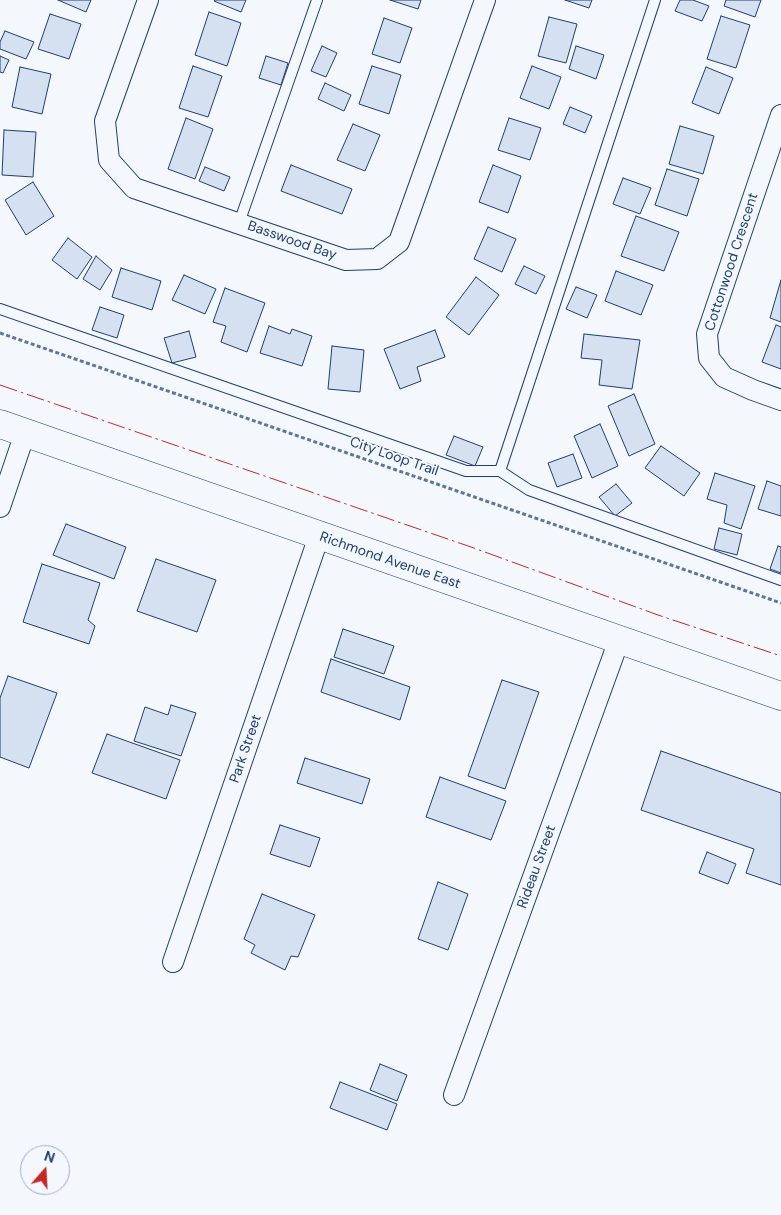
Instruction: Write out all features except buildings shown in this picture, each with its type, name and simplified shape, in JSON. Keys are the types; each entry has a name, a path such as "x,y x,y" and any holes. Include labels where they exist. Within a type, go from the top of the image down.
{"main road":[{"name":"Richmond Avenue East","path":"0,424 781,696"}],"street":[{"name":"Basswood Bay","path":"148,0 105,121 109,160 134,188 346,260 377,259 399,242 486,0"},
{"name":"Cottonwood Crescent","path":"781,115 707,334 709,358 724,377 781,400"},
{"path":"0,507 25,433"},
{"name":"Park Street","path":"173,962 319,536"},
{"name":"Rideau Street","path":"454,1095 618,640"}],"lane":[{"path":"239,223 316,0"},
{"path":"500,471 655,0"},
{"path":"0,308 466,470 500,471 529,490 781,580"}],"path":[{"name":"City Loop Trail","path":"0,333 781,602"}],"power":[{"path":"0,385 471,547 658,615 781,656"}]}
